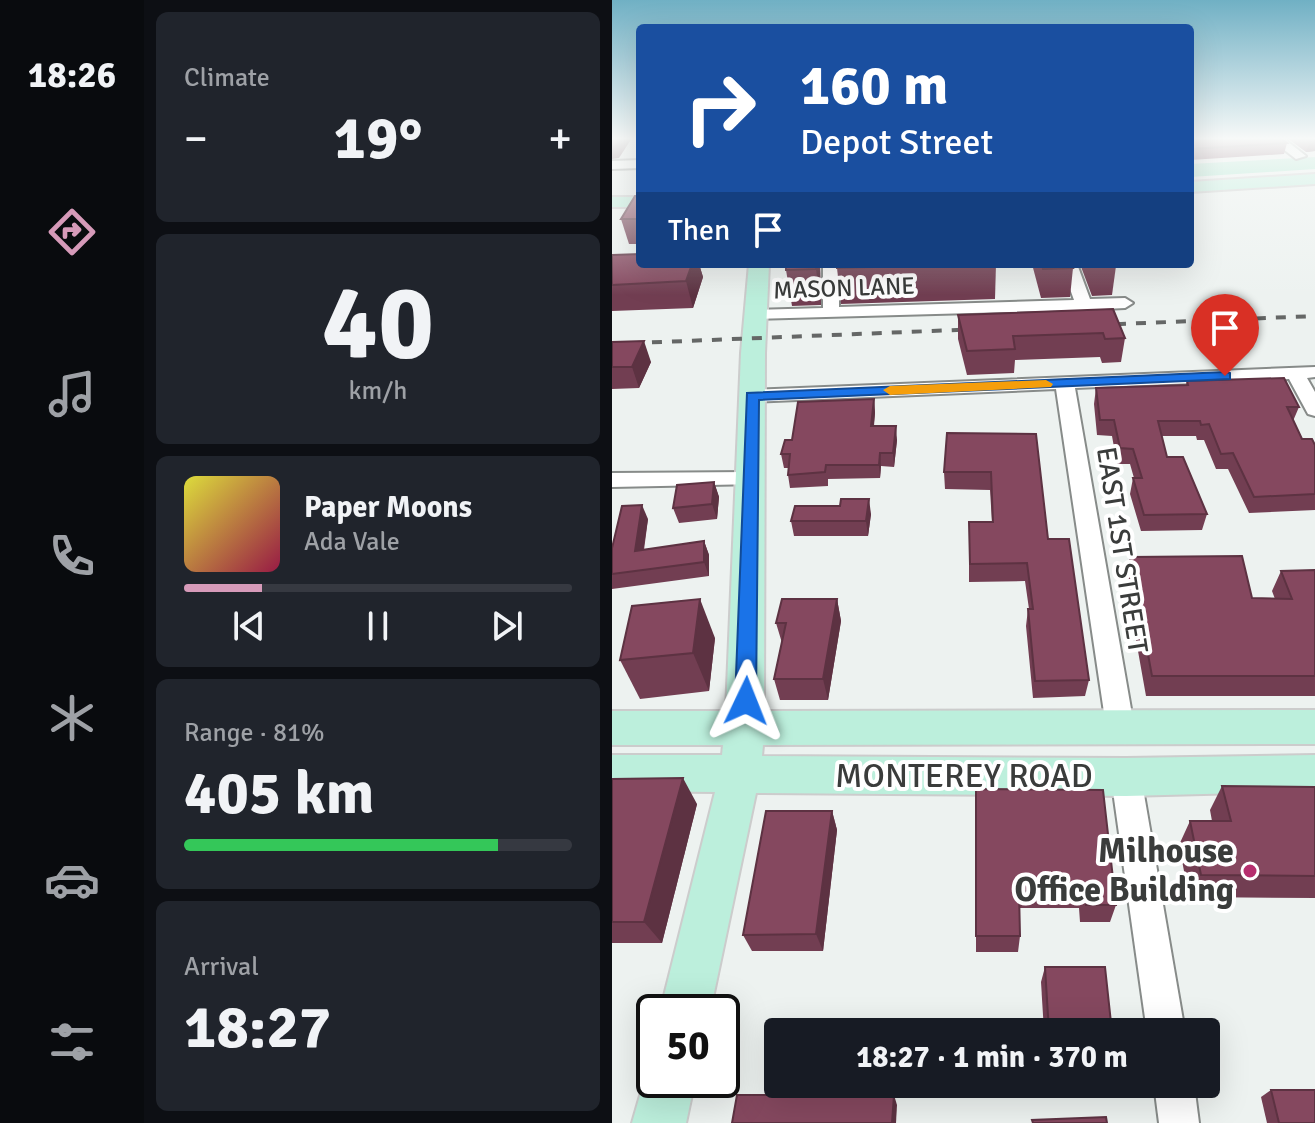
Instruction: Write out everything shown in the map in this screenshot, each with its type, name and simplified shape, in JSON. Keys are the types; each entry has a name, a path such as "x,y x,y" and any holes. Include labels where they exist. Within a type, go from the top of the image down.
{"main road":[{"path":"612,202 636,202"},
{"path":"612,210 636,210"},
{"path":"689,994 740,774 745,727 752,396 759,268"},
{"name":"MONTEREY ROAD","path":"612,728 1315,727"},
{"name":"MONTEREY ROAD","path":"612,773 1126,777 1315,773"},
{"path":"659,1123 665,1098"}],"street":[{"path":"831,312 839,291 832,268"},
{"path":"1070,268 1084,305"},
{"name":"MASON LANE","path":"756,315 1125,303"},
{"path":"752,396 1315,372"},
{"path":"1295,373 1315,410"},
{"name":"EAST 1ST STREET","path":"1065,383 1120,726"},
{"path":"612,480 750,479"},
{"path":"1126,777 1164,1018"},
{"path":"1176,1098 1179,1123"}],"building":[{"path":"635,196 636,196 636,219 621,219"},
{"path":"636,254 636,268 691,268 686,281 612,285 612,255"},
{"path":"786,268 816,268 816,269"},
{"path":"1113,309 1125,338 1105,339 1103,333 1013,336 1015,349 967,351 958,315"},
{"path":"644,341 632,367 612,367 612,342"},
{"path":"1284,378 1299,407 1287,407 1302,439 1312,439 1315,445 1315,494 1254,497 1233,453 1221,454 1209,424 1201,425 1200,421 1158,421 1167,457 1183,457 1207,514 1144,515 1133,478 1142,478 1133,449 1120,448 1114,420 1100,420 1096,388"},
{"path":"874,399 871,426 896,426 893,453 880,453 879,465 826,465 825,472 788,475 790,454 781,454 785,440 792,440 798,402"},
{"path":"947,433 1036,434 1048,539 1069,539 1089,680 1035,681 1028,609 1033,609 1027,563 970,564 969,522 993,522 991,472 944,472"},
{"path":"714,482 712,504 673,508 677,485"},
{"path":"841,499 869,499 866,521 791,521 795,506 840,506"},
{"path":"642,505 635,551 704,541 704,562 612,574 612,548 622,506"},
{"path":"1242,556 1252,598 1292,599 1281,571 1315,570 1315,676 1152,676 1130,557"},
{"path":"700,599 693,653 620,660 632,606"},
{"path":"782,599 837,599 823,679 774,679 786,623 776,623"},
{"path":"683,778 644,922 612,922 612,779"},
{"name":"Milhouse Office Building","path":"1222,786 1315,787 1315,876 1201,875 1190,821 1231,821"},
{"path":"976,789 1103,790 1116,905 1086,905 1084,891 1019,891 1020,936 976,936"},
{"path":"766,811 832,811 816,934 743,935"},
{"path":"1045,967 1105,967 1110,1018 1048,1018"},
{"path":"1271,1090 1315,1090 1315,1123 1279,1123"},
{"path":"740,1095 764,1095 764,1098 894,1098 892,1123 732,1123 736,1098"},
{"path":"1106,1117 1107,1123 1033,1123 1032,1120"}],"railway":[{"path":"1096,325 1315,316"},
{"path":"612,344 980,329"}],"slow traffic":[{"path":"890,390 1046,384"}],"place":[{"name":"Milhouse Office Building","path":"1250,871"}],"route":[{"path":"746,701 752,396 1225,376"}]}
